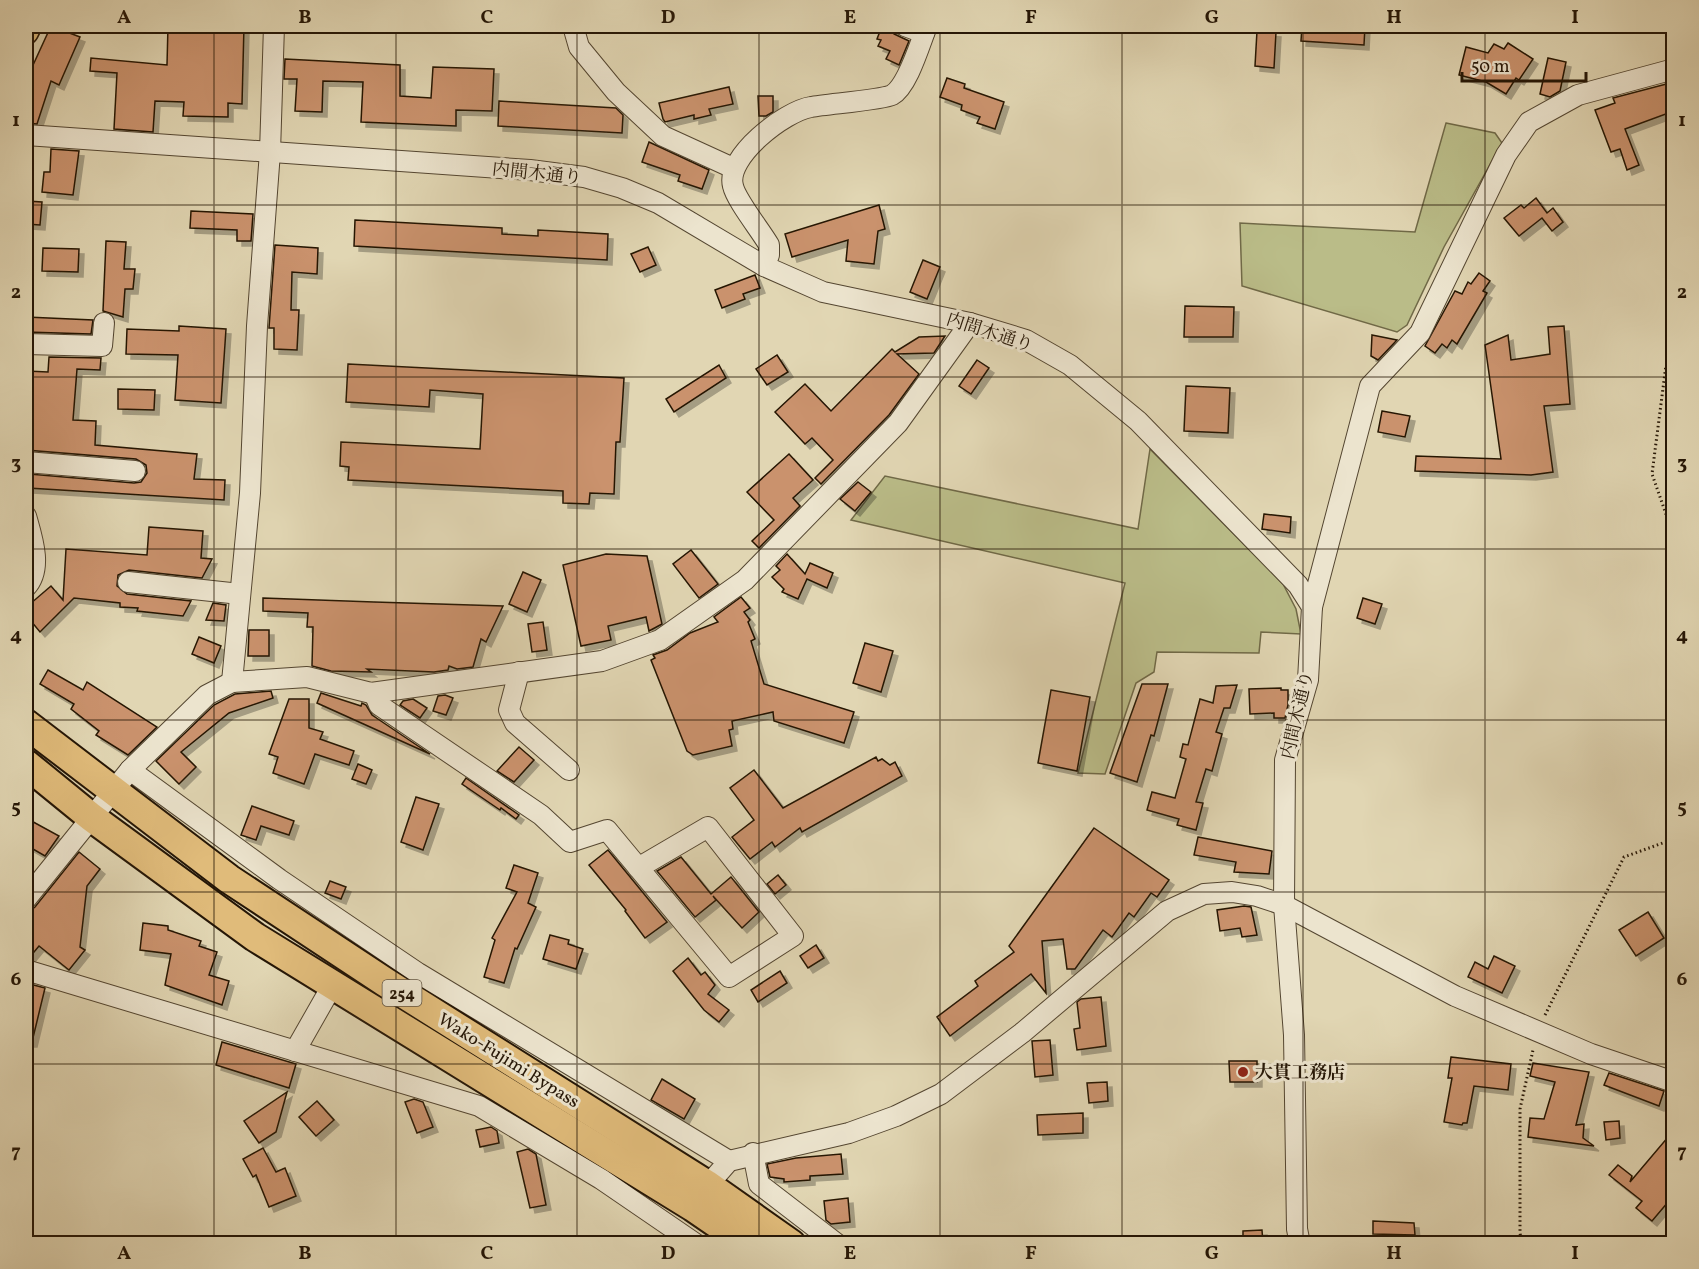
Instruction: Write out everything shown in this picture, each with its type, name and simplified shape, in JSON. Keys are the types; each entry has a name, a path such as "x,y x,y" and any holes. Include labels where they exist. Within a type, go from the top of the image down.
{"highway":[{"name":"Wako-Fujimi Bypass","path":"26,724 122,780 229,879 700,1195 747,1244"},
{"name":"Wako-Fujimi Bypass","path":"26,764 91,817 255,937 332,986 700,1195 791,1244"}],"main road":[{"path":"26,32 29,26"}],"street":[{"path":"232,682 250,493 256,326 270,152 274,26"},
{"path":"573,26 579,47 616,92 663,136 733,168"},
{"path":"764,266 769,255 769,245 733,186 733,168 740,156 790,112 808,107 892,95 903,84 925,29 904,26"},
{"path":"1312,607 1370,386 1419,333 1506,155 1529,122 1578,95 1674,69"},
{"name":"内間木通り","path":"26,135 530,170 584,177 622,188 658,203 764,266 823,292 970,323 1026,340 1070,365 1129,414 1298,585 1312,607 1308,680 1285,760 1284,905 1294,1035 1299,1244"},
{"path":"26,344 102,346 104,323"},
{"path":"26,898 122,780 207,695 232,682 307,677 374,693 602,661 660,640 745,580 898,423 970,323"},
{"path":"26,462 135,471"},
{"path":"26,516 35,560 27,581"},
{"path":"128,582 240,594"},
{"path":"519,672 509,710 515,723 569,770"},
{"path":"374,693 379,705 541,815 570,842 607,830 638,868 729,977 794,936 708,827 638,868"},
{"path":"122,780 279,879 418,973 729,1161"},
{"path":"700,1195 729,1161 849,1133 896,1116 941,1094 1022,1033 1162,915 1187,900 1212,892 1257,896 1284,905 1455,996 1591,1054 1674,1082"},
{"path":"26,970 479,1106 601,1179 696,1244"},
{"path":"294,1051 332,986"},
{"path":"753,1154 759,1184 837,1244"}],"path":[{"path":"1674,358 1666,365 1652,474 1674,537"},
{"path":"1522,1244 1520,1233 1520,1109 1538,1031 1624,857 1674,839"}],"green space":[{"path":"1446,123 1495,133 1502,143 1444,247 1407,325 1397,332 1242,286 1240,223 1415,232"},
{"path":"1150,449 1283,584 1296,609 1301,634 1261,632 1259,653 1157,652 1154,672 1136,683 1105,774 1078,773 1125,583 851,520 885,476 1138,529"}],"building":[{"path":"51,26 80,37 59,85 51,81 37,124 28,123 26,75 28,76"},
{"path":"168,26 244,26 242,104 228,103 228,117 183,116 184,102 155,101 153,132 114,129 117,73 90,71 91,58 167,65"},
{"path":"882,26 893,27 894,34 909,41 899,65 886,59 890,51 878,46 881,40 877,39"},
{"path":"1302,26 1365,26 1364,45 1301,41"},
{"path":"1257,31 1276,32 1274,68 1255,66"},
{"path":"1508,43 1533,59 1519,80 1516,78 1506,94 1486,82 1459,75 1466,47 1488,53 1494,44 1504,49"},
{"path":"1548,58 1566,62 1560,91 1550,97 1540,94"},
{"path":"285,59 400,65 400,96 431,98 433,67 494,69 492,111 456,110 456,126 361,122 363,82 323,81 322,112 295,111 297,79 284,79"},
{"path":"947,78 965,84 964,88 1004,102 995,129 977,123 980,117 961,110 962,105 940,97"},
{"path":"1674,82 1674,111 1625,129 1639,165 1627,170 1620,149 1611,152 1595,110 1615,103 1613,98"},
{"path":"729,87 733,104 709,109 711,115 694,119 694,115 665,122 663,119 659,103"},
{"path":"758,96 773,96 773,112 766,116 759,116"},
{"path":"499,101 616,108 623,115 622,133 498,126"},
{"path":"649,142 709,170 702,189 678,181 680,175 642,162"},
{"path":"51,149 79,151 73,195 42,192 44,172 50,172"},
{"path":"1536,198 1547,213 1553,208 1563,222 1552,231 1542,218 1519,236 1504,218 1521,205 1524,208"},
{"path":"26,201 42,202 40,225 26,224"},
{"path":"879,205 885,229 878,231 874,264 846,261 848,240 792,257 785,234"},
{"path":"191,211 253,214 251,241 237,241 237,230 190,228"},
{"path":"355,220 502,228 502,234 538,236 538,230 608,234 607,260 354,246"},
{"path":"106,241 126,242 124,269 135,269 133,289 125,289 123,317 103,311"},
{"path":"275,245 318,248 317,274 292,272 291,310 299,310 297,350 274,349 274,328 269,328"},
{"path":"648,247 656,265 640,272 631,254"},
{"path":"43,248 79,249 78,272 42,271"},
{"path":"923,260 940,267 927,299 910,292"},
{"path":"1479,273 1490,281 1483,291 1487,293 1457,344 1452,340 1447,348 1442,344 1435,353 1425,346 1455,291 1462,294 1468,282 1471,284"},
{"path":"755,275 760,288 743,294 745,299 722,308 715,290"},
{"path":"1185,306 1234,307 1233,337 1184,337"},
{"path":"26,317 93,320 91,334 26,332"},
{"path":"179,326 226,329 221,403 175,400 178,355 126,354 127,329 179,331"},
{"path":"1564,326 1570,404 1544,406 1553,472 1531,475 1415,471 1416,456 1501,459 1485,345 1508,335 1511,360 1550,354 1548,327"},
{"path":"1372,335 1397,340 1378,360 1371,356"},
{"path":"945,336 934,353 897,354 919,374 889,415 821,484 815,478 833,460 812,438 805,444 775,412 805,384 831,411 892,349 895,352 919,337"},
{"path":"777,355 788,372 767,385 756,369"},
{"path":"49,357 101,358 100,370 77,369 73,420 96,421 95,445 197,454 194,479 225,480 224,500 28,488 29,474 134,483 141,482 147,473 146,465 136,459 26,450 26,371 48,372"},
{"path":"977,360 989,368 971,394 959,386"},
{"path":"348,364 624,378 620,442 616,442 614,494 590,493 589,504 563,503 563,491 348,480 349,467 340,466 341,442 480,449 483,394 430,390 429,407 346,402"},
{"path":"719,365 726,378 674,412 666,399"},
{"path":"1186,386 1230,388 1228,433 1184,431"},
{"path":"118,389 155,390 154,410 118,409"},
{"path":"1382,411 1410,416 1405,437 1378,432"},
{"path":"789,454 813,480 793,498 800,506 759,548 752,541 774,520 747,492"},
{"path":"858,482 871,492 855,511 840,499"},
{"path":"1264,514 1291,517 1290,533 1262,529"},
{"path":"149,527 203,531 201,558 212,559 202,578 129,570 118,575 117,586 127,594 191,601 183,616 137,611 138,608 120,607 120,603 74,598 40,632 26,615 33,608 30,604 51,586 63,600 66,549 147,555"},
{"path":"691,550 718,584 699,598 673,564"},
{"path":"606,554 647,556 662,624 649,631 646,617 608,626 611,640 581,646 563,565"},
{"path":"787,554 805,574 810,563 833,573 827,588 807,579 798,599 782,592 784,589 772,577 780,570 776,566"},
{"path":"523,572 541,580 527,612 509,604"},
{"path":"741,597 750,608 744,612 750,620 748,622 755,639 751,641 764,684 854,712 844,743 774,721 773,712 732,721 733,729 729,730 732,746 693,755 687,751 651,660 655,658 653,655 667,650 690,633 718,622 714,617"},
{"path":"263,598 503,606 486,642 481,639 473,667 457,669 449,666 448,670 434,672 367,669 371,672 331,671 312,666 313,627 307,627 308,613 263,611"},
{"path":"1363,598 1382,604 1375,624 1357,618"},
{"path":"213,603 226,605 224,621 206,620"},
{"path":"543,622 547,650 532,652 528,624"},
{"path":"249,630 269,630 269,656 248,656"},
{"path":"199,637 221,646 214,663 192,654"},
{"path":"865,643 893,651 881,692 853,683"},
{"path":"48,670 83,690 87,682 157,727 128,755 96,735 99,731 71,709 74,704 40,684"},
{"path":"1142,684 1168,684 1154,736 1151,735 1137,782 1110,773"},
{"path":"1237,685 1230,708 1224,708 1216,732 1222,734 1212,771 1206,769 1196,802 1203,803 1196,830 1177,825 1179,819 1147,810 1152,792 1175,798 1186,759 1180,757 1183,744 1188,745 1200,699 1213,703 1216,686"},
{"path":"1281,688 1281,690 1288,690 1285,718 1274,718 1274,713 1250,714 1249,689"},
{"path":"1051,690 1090,697 1077,771 1038,763"},
{"path":"271,691 273,698 229,713 181,752 196,767 179,784 156,761 214,705 235,694"},
{"path":"321,693 361,706 362,703 366,705 372,715 430,754 317,703"},
{"path":"445,695 453,698 446,715 433,711 438,696"},
{"path":"289,699 309,699 309,728 323,732 320,739 354,751 349,765 315,754 304,784 273,773 278,757 269,754"},
{"path":"413,699 427,708 420,718 400,705 403,701"},
{"path":"519,747 534,760 514,782 497,771"},
{"path":"876,757 878,761 882,759 890,765 895,762 902,776 802,832 800,828 775,847 772,842 750,859 732,837 754,820 730,788 754,770 783,808"},
{"path":"358,764 372,770 366,784 352,779"},
{"path":"466,778 519,815 516,819 462,784"},
{"path":"416,797 439,804 423,850 401,842"},
{"path":"252,806 294,821 289,835 261,826 256,840 241,835"},
{"path":"26,818 59,836 45,856 26,845"},
{"path":"1094,828 1169,880 1157,897 1151,893 1134,917 1129,913 1112,937 1103,930 1075,969 1067,969 1063,939 1042,941 1046,993 1031,974 950,1036 937,1017 978,986 975,981 1014,952 1009,946"},
{"path":"1198,837 1272,851 1269,874 1234,872 1236,862 1194,855"},
{"path":"608,850 667,922 645,938 626,910 589,865"},
{"path":"79,852 100,869 87,886 80,947 85,950 69,970 39,946 29,958 26,958 26,914 35,907"},
{"path":"681,857 711,894 731,877 759,912 742,928 713,896 716,900 695,917 657,871"},
{"path":"514,865 538,873 528,903 536,907 517,949 515,948 504,983 484,977 495,940 492,938 517,892 506,888"},
{"path":"778,875 786,885 775,894 767,884"},
{"path":"330,881 346,887 341,899 325,893"},
{"path":"1251,907 1257,935 1242,937 1240,928 1220,931 1217,910"},
{"path":"1648,912 1664,938 1636,956 1619,930"},
{"path":"143,923 168,926 168,930 201,941 199,946 217,952 209,975 229,981 222,1005 165,985 171,954 140,950"},
{"path":"550,935 569,940 568,944 583,949 576,969 543,959"},
{"path":"816,945 824,958 808,968 800,956"},
{"path":"1494,956 1515,966 1502,993 1468,977 1475,962 1488,969"},
{"path":"688,958 701,975 705,972 715,985 708,994 729,1010 719,1022 704,1010 673,971"},
{"path":"780,971 787,983 758,1002 751,990"},
{"path":"26,983 45,988 32,1042 26,1042"},
{"path":"1101,997 1106,1046 1077,1050 1074,1029 1080,1028 1077,1002 1081,999"},
{"path":"1050,1040 1053,1075 1035,1077 1032,1041"},
{"path":"222,1042 296,1064 289,1088 216,1065"},
{"path":"1451,1057 1511,1064 1508,1090 1474,1086 1467,1123 1462,1125 1444,1122 1452,1078 1448,1078"},
{"name":"大貫工務店","path":"1229,1061 1257,1061 1257,1082 1230,1082"},
{"path":"1533,1063 1589,1072 1576,1125 1584,1124 1583,1138 1594,1146 1528,1137 1530,1118 1544,1119 1555,1082 1530,1076"},
{"path":"1609,1073 1664,1091 1659,1106 1604,1085"},
{"path":"662,1079 695,1099 684,1119 651,1100"},
{"path":"1107,1082 1108,1101 1089,1103 1087,1083"},
{"path":"287,1092 276,1132 259,1143 244,1121"},
{"path":"414,1099 423,1102 433,1127 417,1133 405,1102"},
{"path":"317,1101 334,1120 316,1136 299,1117"},
{"path":"1083,1113 1083,1133 1038,1135 1037,1115"},
{"path":"1619,1121 1620,1138 1606,1140 1604,1122"},
{"path":"491,1127 497,1131 499,1143 480,1147 476,1130"},
{"path":"1674,1130 1674,1195 1652,1221 1636,1208 1642,1201 1609,1175 1618,1165 1632,1176 1630,1182"},
{"path":"263,1148 276,1172 285,1168 296,1196 269,1207 256,1175 253,1177 243,1159"},
{"path":"528,1149 536,1154 546,1205 530,1208 517,1152"},
{"path":"841,1154 843,1174 810,1176 810,1180 784,1182 784,1179 770,1177 767,1164 796,1158"},
{"path":"848,1198 850,1222 831,1224 826,1220 824,1201"},
{"path":"1373,1221 1414,1223 1415,1235 1373,1234"},
{"path":"1262,1230 1263,1244 1243,1244 1243,1231"}],"place":[{"name":"大貫工務店","path":"1243,1072"}]}
